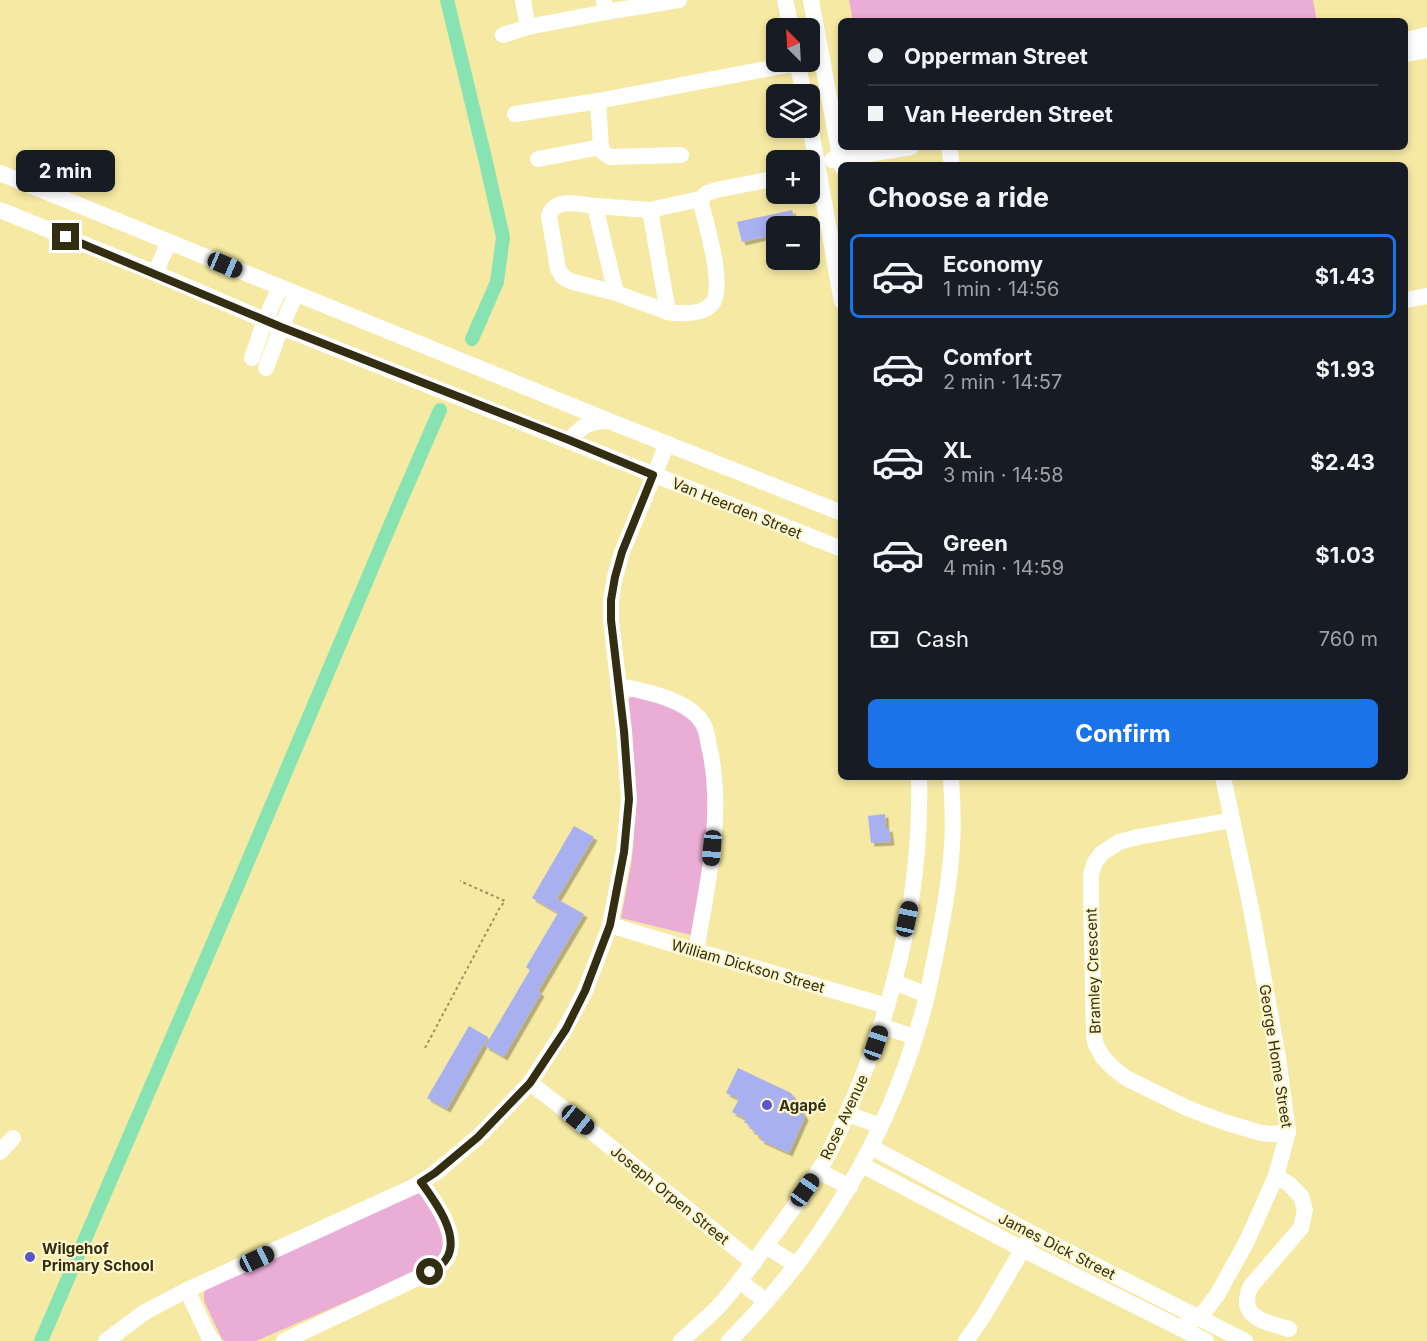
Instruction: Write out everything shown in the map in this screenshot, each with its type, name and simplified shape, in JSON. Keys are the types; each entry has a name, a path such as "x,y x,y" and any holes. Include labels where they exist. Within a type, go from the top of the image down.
{"street":[{"path":"523,0 528,27"},
{"path":"503,35 605,6 680,0"},
{"path":"785,0 789,18"},
{"path":"811,0 838,132"},
{"path":"1408,40 1427,35"},
{"path":"1408,54 1427,50"},
{"path":"515,114 597,101 766,68"},
{"path":"597,101 601,147 603,152 610,157 681,156"},
{"path":"820,134 838,137"},
{"path":"538,159 601,147"},
{"path":"845,162 897,150"},
{"path":"820,167 838,164"},
{"path":"0,173 609,421 838,511"},
{"path":"700,199 716,268 717,282 714,300 704,310 677,314 668,312 615,292 570,281 563,277 558,269 549,216 550,211 559,204 650,210 700,199 716,190 766,180"},
{"path":"820,193 838,282"},
{"path":"595,206 615,292"},
{"name":"Van Heerden Street","path":"0,210 281,327 838,547"},
{"path":"650,210 668,312"},
{"path":"155,273 169,242"},
{"path":"252,358 265,320 280,288"},
{"path":"266,368 296,294"},
{"path":"1408,300 1427,296"},
{"path":"569,440 587,424 594,421 609,421"},
{"path":"106,1341 145,1312 188,1290 392,1197 435,1173 478,1137 530,1083 566,1029 585,991 610,925 624,852 629,799 624,731 611,620 611,600 622,552 667,444"},
{"path":"618,686 664,697 688,708 704,724 714,767 716,808 710,868 696,951"},
{"name":"Rose Avenue","path":"681,1341 718,1306 740,1281 818,1171 847,1114 870,1060 894,982 912,897 917,844 918,780"},
{"path":"729,1341 796,1265 850,1187 881,1126 899,1083 927,994 944,912 952,846 951,780"},
{"name":"George Home Street","path":"1199,1317 1217,1295 1246,1244 1276,1176 1288,1132 1278,1058 1253,920 1224,780"},
{"name":"Bramley Crescent","path":"1232,820 1119,842 1102,853 1095,862 1091,874 1094,1036 1096,1046 1102,1056 1126,1078 1186,1108 1261,1133 1288,1132"},
{"name":"William Dickson Street","path":"610,925 887,1006"},
{"path":"894,982 927,994"},
{"path":"881,1026 915,1037"},
{"name":"Joseph Orpen Street","path":"530,1083 754,1263"},
{"path":"847,1114 881,1126"},
{"path":"0,1152 13,1138"},
{"name":"James Dick Street","path":"871,1147 1033,1234 1245,1341"},
{"name":"James Dick Street","path":"862,1165 1022,1249 1206,1341"},
{"path":"818,1171 850,1187"},
{"path":"1276,1176 1289,1184 1301,1196 1305,1210 1301,1228 1251,1286 1246,1295 1247,1308 1250,1314 1258,1320 1289,1329"},
{"path":"284,1341 442,1265 448,1256 450,1244 447,1224 421,1182"},
{"path":"966,1341 1033,1234"},
{"path":"766,1246 796,1265"},
{"path":"740,1281 766,1301"},
{"path":"188,1290 209,1337 213,1341"},
{"path":"1180,1328 1199,1317"}],"path":[{"path":"425,1048 505,901 460,881"}],"shaded area":[{"path":"849,0 1313,0 1316,18 852,18"},
{"path":"644,695 696,718 710,774 706,855 691,935 621,918 632,859 636,807 626,702 632,696"},
{"path":"413,1192 422,1194 446,1226 445,1250 436,1263 256,1341 225,1341 222,1339 204,1301 204,1292 213,1285"}],"building":[{"path":"792,210 794,216 766,216 766,237 742,242 737,222"},
{"path":"885,814 886,829 889,828 891,842 871,843 868,816"},
{"path":"574,826 594,837 557,899 584,914 538,991 541,993 504,1057 485,1046 530,970 526,967 558,913 532,898"},
{"path":"469,1026 488,1037 447,1109 427,1098"},
{"name":"Agapé","path":"738,1068 791,1093 805,1117 789,1153 760,1140 762,1137 754,1134 756,1132 749,1128 751,1126 744,1122 746,1119 732,1112 739,1099 726,1093"}],"waterway":[{"path":"447,0 503,237 497,282 472,339"},
{"path":"41,1341 440,410"}],"place":[{"name":"Agapé","path":"767,1105"},
{"name":"Wilgehof Primary School","path":"30,1257"}],"route":[{"path":"66,237 281,327 653,475 622,552 611,600 611,620 624,731 629,799 624,852 610,925 585,991 566,1029 530,1083 478,1137 421,1182 447,1224 450,1244 448,1256 442,1265 430,1272"}]}
